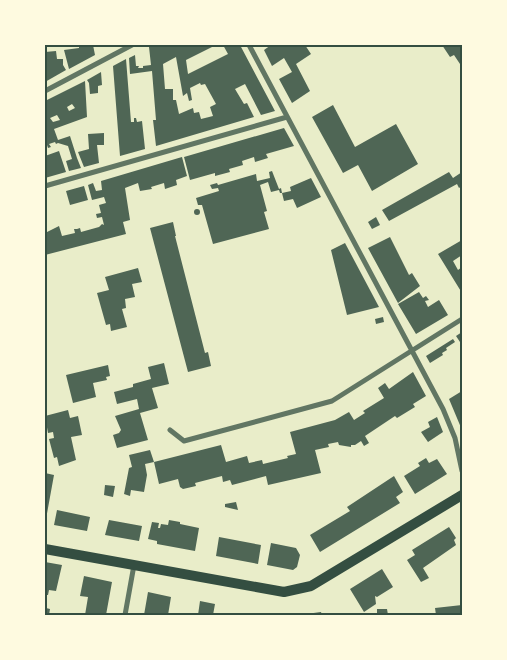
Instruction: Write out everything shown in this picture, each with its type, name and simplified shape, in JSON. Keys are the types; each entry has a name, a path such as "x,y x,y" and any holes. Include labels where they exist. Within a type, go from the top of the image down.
{"main road":[{"path":"45,549 284,592 311,586 462,495"}],"street":[{"path":"45,91 132,45"},
{"path":"249,45 444,410 455,438 462,472"},
{"path":"45,186 287,117"},
{"path":"170,430 184,442 332,401 462,319"},
{"path":"125,615 134,565"}],"building":[{"path":"79,45 93,45 95,55 69,69 64,50 79,48"},
{"path":"153,45 216,45 186,60 188,74 228,54 223,45 240,45 275,111 261,115 245,84 235,89 244,104 247,103 254,117 156,146 153,120 156,120 152,71 130,74 129,58 135,55 138,68 151,65 149,47","holes":["176,57 183,96 187,93 189,101 192,100 190,88 200,83 201,85 205,84 216,104 210,107 213,116 201,119 199,112 194,113 193,108 179,114 176,100 173,100 173,89 165,89 163,64"]},
{"path":"271,45 305,45 311,54 296,64 310,91 292,103 279,79 292,72 284,58 272,66 264,50"},
{"path":"442,45 462,45 462,67 454,55 450,57"},
{"path":"56,51 57,59 63,59 63,65 66,70 45,82 45,52"},
{"path":"126,59 131,122 134,122 134,118 136,118 137,122 142,121 145,149 120,156 113,66"},
{"path":"101,72 102,85 98,86 98,93 90,94 87,80"},
{"path":"85,81 87,117 54,129 58,140 70,136 81,168 69,171 66,161 72,159 68,146 56,144 55,142 49,144 51,147 48,148 45,145 45,101","holes":["72,104 75,108 69,111 67,107","57,115 60,120 53,122 50,118"]},
{"path":"333,105 355,147 396,124 418,164 372,191 358,165 343,173 312,117"},
{"path":"284,128 294,146 266,154 268,158 255,162 254,157 242,161 243,165 229,169 230,172 215,176 215,173 190,180 184,157"},
{"path":"104,133 104,145 97,145 99,163 84,167 78,152 89,149 88,134"},
{"path":"59,151 66,172 45,178 45,156"},
{"path":"182,157 187,176 176,180 177,185 165,189 164,183 151,187 152,189 140,191 138,183 125,188 130,220 123,222 126,234 45,255 45,233 59,226 62,236 75,233 74,229 80,228 81,232 99,227 102,224 104,225 102,217 97,218 96,214 101,213 99,205 106,203 104,197 92,200 88,185 93,183 96,191 102,190 101,181"},
{"path":"272,171 282,193 279,190 271,192 268,182 260,185 267,211 264,212 269,229 213,244 202,205 198,205 196,198 219,191 218,188 212,189 210,185 217,183 218,185 256,174 257,181 270,178 269,172"},
{"path":"449,172 453,178 462,172 462,186 459,188 457,184 389,221 382,210"},
{"path":"311,178 321,197 297,208 293,199 284,201 282,193 291,191 290,187"},
{"path":"84,186 88,200 70,205 66,191"},
{"path":"197,209 200,212 197,215 194,212"},
{"path":"376,217 380,225 372,229 368,222"},
{"path":"173,222 205,353 208,352 211,366 188,372 150,228"},
{"path":"390,237 409,275 412,273 420,286 398,303 368,248"},
{"path":"462,240 462,255 453,261 458,270 462,267 462,293 438,254"},
{"path":"345,243 379,307 347,315 331,250"},
{"path":"138,268 142,282 132,284 135,297 125,299 126,308 122,309 127,327 111,331 110,324 106,325 97,293 109,290 105,277"},
{"path":"419,292 423,298 426,296 429,300 425,301 428,307 439,300 448,315 416,334 398,304"},
{"path":"383,317 384,322 376,324 375,319"},
{"path":"462,332 462,345 456,336"},
{"path":"453,339 455,342 446,348 447,350 442,353 443,355 430,363 426,356"},
{"path":"164,363 169,384 152,388 158,408 140,413 148,440 117,448 113,435 121,430 115,416 139,409 137,399 117,404 114,392 133,387 133,384 151,379 148,367"},
{"path":"108,365 110,376 106,377 107,380 93,383 96,397 73,403 66,375"},
{"path":"413,372 426,396 413,404 415,407 397,418 395,416 365,436 369,443 364,446 361,441 351,445 351,447 339,445 338,442 328,444 329,447 315,450 321,473 268,485 266,476 232,485 230,480 223,482 222,476 195,483 196,486 183,489 180,487 178,479 159,484 154,462 221,445 226,462 247,456 249,463 262,460 263,464 288,458 287,456 296,454 290,432 335,420 349,412 354,420 365,413 363,411 384,398 378,388 385,383 389,389"},
{"path":"462,391 462,430 449,399"},
{"path":"68,410 70,418 78,416 82,435 71,437 76,460 59,466 57,457 54,458 49,439 54,438 53,432 48,433 45,416"},
{"path":"437,417 443,432 428,442 421,432 430,427 428,422"},
{"path":"150,450 154,462 145,464 147,475 144,492 131,490 130,496 124,494 129,468 132,467 129,455"},
{"path":"426,458 429,463 437,459 447,474 415,494 404,476 420,466 418,463"},
{"path":"45,473 54,475 46,519 45,518"},
{"path":"394,476 403,492 396,497 400,503 320,552 310,535 350,511 347,507"},
{"path":"105,485 115,486 113,497 104,495"},
{"path":"236,502 238,510 225,507 225,504"},
{"path":"57,510 90,517 87,531 54,525"},
{"path":"109,520 142,526 139,541 105,535"},
{"path":"169,520 199,528 195,551 157,544 157,541 148,539 152,522 159,523 158,528 160,528 161,524 168,525"},
{"path":"449,527 456,538 454,540 456,545 423,568 429,578 421,582 407,560 415,555 412,550"},
{"path":"219,537 261,545 258,564 216,556"},
{"path":"271,543 296,548 300,555 297,567 293,570 267,565"},
{"path":"45,562 62,565 56,591 49,590 48,595 45,595"},
{"path":"382,569 393,587 377,597 375,596 376,604 364,612 350,589"},
{"path":"84,576 112,582 106,615 85,615 88,597 80,596"},
{"path":"148,592 171,597 168,615 144,615"},
{"path":"200,601 215,604 213,615 198,615"},
{"path":"462,605 462,615 436,615 435,608"},
{"path":"46,608 50,609 49,615 45,615"},
{"path":"377,609 387,609 388,615 377,615"},
{"path":"321,612 322,615 306,615 306,614"}]}
